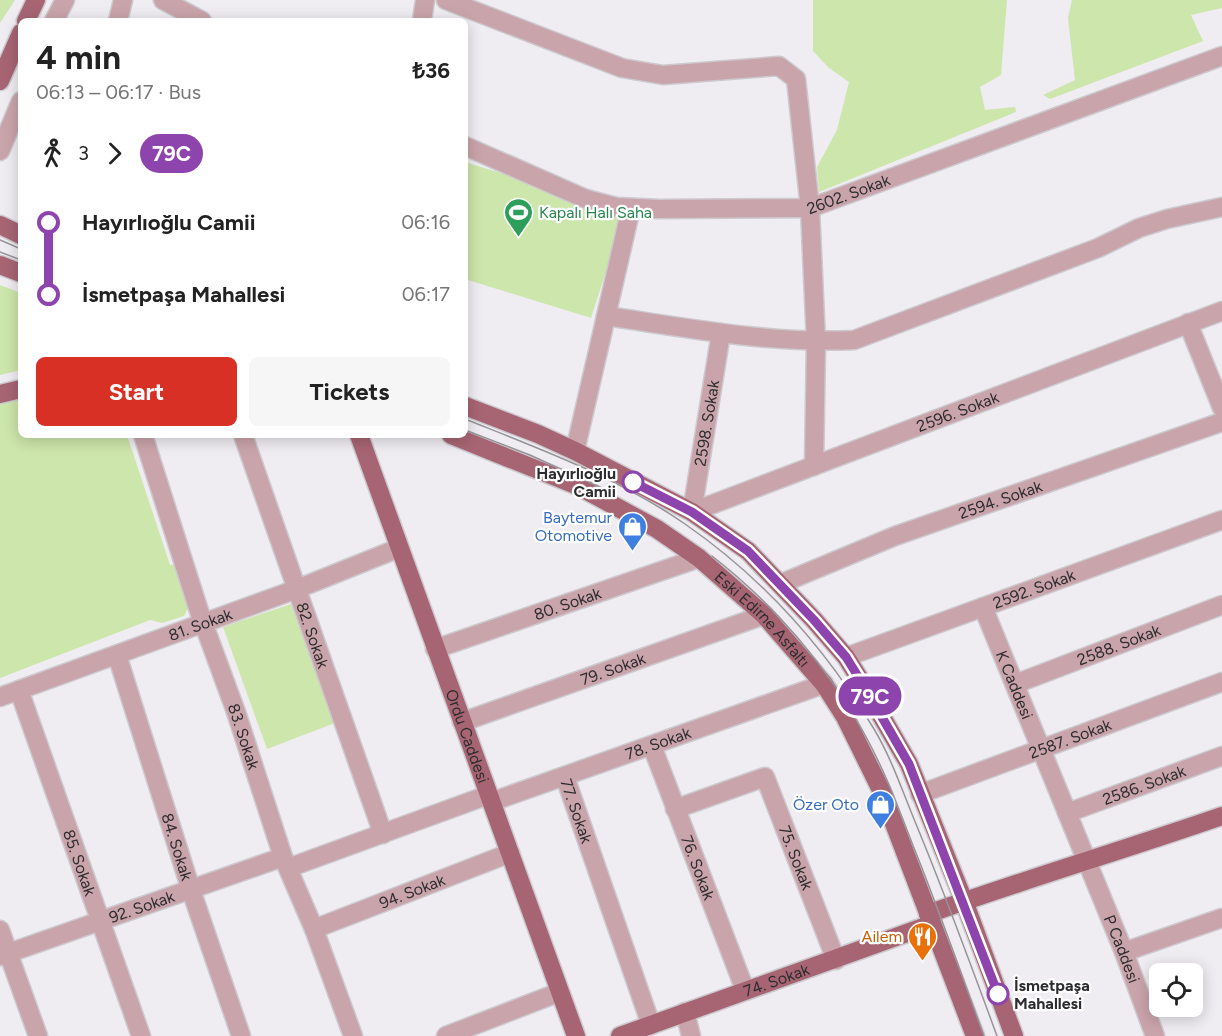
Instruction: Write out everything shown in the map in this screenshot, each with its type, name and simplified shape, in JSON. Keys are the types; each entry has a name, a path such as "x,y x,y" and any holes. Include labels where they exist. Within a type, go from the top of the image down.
{"main road":[{"path":"27,18 36,0"},
{"path":"0,81 18,40"},
{"path":"0,225 18,234"},
{"path":"0,265 18,272"},
{"path":"0,394 18,390"},
{"name":"Eski Edirne Asfaltı","path":"468,407 575,451 692,512 748,551 846,657 909,764 1014,1036"},
{"name":"Ordu Caddesi","path":"360,438 576,1036"},
{"name":"Eski Edirne Asfaltı","path":"458,438 578,486 657,529 699,558 764,615 824,684 845,717 882,792 975,1036"},
{"name":"74. Sokak","path":"620,1036 745,990 836,960 930,919 966,907 1051,871 1088,862 1222,816"}],"street":[{"path":"55,18 64,0"},
{"path":"119,18 123,0"},
{"path":"163,0 195,18"},
{"path":"422,18 425,0"},
{"path":"446,0 622,68 663,75 779,66 796,79 810,208 816,342 814,466"},
{"name":"2602. Sokak","path":"468,147 586,198 616,207 810,208 1222,56"},
{"path":"0,152 18,108"},
{"path":"606,315 721,333 816,342 854,340 1098,248 1139,228 1167,219 1222,207"},
{"path":"575,451 631,208"},
{"name":"2596. Sokak","path":"692,512 1222,312"},
{"path":"1188,323 1222,408"},
{"name":"2598. Sokak","path":"692,512 721,333"},
{"name":"2594. Sokak","path":"780,584 895,536 1222,422"},
{"name":"83. Sokak","path":"144,438 200,614 236,712 285,862 314,929 353,1036"},
{"name":"82. Sokak","path":"244,438 383,834"},
{"name":"2592. Sokak","path":"846,657 1222,520"},
{"name":"81. Sokak","path":"0,698 297,589 399,548"},
{"name":"80. Sokak","path":"435,649 699,558"},
{"name":"2588. Sokak","path":"1015,684 1222,605"},
{"name":"K Caddesi","path":"983,607 1088,862"},
{"name":"79. Sokak","path":"462,722 764,615"},
{"name":"84. Sokak","path":"117,655 241,1036"},
{"name":"2587. Sokak","path":"920,794 1222,682"},
{"name":"78. Sokak","path":"489,799 565,777 824,684"},
{"name":"85. Sokak","path":"19,690 141,1036"},
{"name":"76. Sokak","path":"652,746 745,990"},
{"name":"2586. Sokak","path":"1067,813 1222,756"},
{"name":"77. Sokak","path":"565,777 655,1023"},
{"name":"75. Sokak","path":"675,809 765,777 836,960"},
{"name":"92. Sokak","path":"4,955 192,890 383,834 489,799"},
{"name":"94. Sokak","path":"314,929 510,853"},
{"name":"P Caddesi","path":"1088,862 1155,1036"},
{"path":"1124,952 1222,918"},
{"path":"0,930 4,955 38,1036"},
{"path":"450,1035 560,992"},
{"path":"685,1012 691,1036"}],"green space":[{"path":"0,0 15,0 0,23"},
{"path":"813,0 1007,0 1001,75 980,87 985,110 1015,107 1016,112 819,192 817,167 837,130 849,82 828,67 813,51"},
{"path":"1072,0 1222,0 1222,8 1191,15 1203,41 1050,99 1043,95 1075,80 1068,18"},
{"path":"468,163 625,212 591,318 468,280"},
{"path":"0,285 18,292 18,371 0,375"},
{"path":"18,396 18,438 128,438 170,565 176,564 189,606 184,616 162,623 150,620 0,678 0,401"},
{"path":"291,604 335,723 267,749 223,627"}],"tram line":[{"path":"0,240 18,248"},
{"path":"0,252 18,259"},
{"path":"468,420 606,478 685,524 741,568 814,643 855,699 886,752 968,956 997,1036"},
{"path":"468,431 530,455 600,487"},
{"path":"712,556 757,595 798,638 834,685 865,735 897,805 984,1036"}],"bus line":[{"name":"79C","path":"633,482 692,512 748,551 846,657 909,764 998,994"}],"place":[{"name":"Kapalı Halı Saha","path":"518,238"},
{"name":"Hayırlıoğlu Camii","path":"633,482"},
{"name":"Baytemur Otomotive","path":"633,552"},
{"name":"Özer Oto","path":"880,830"},
{"name":"Ailem","path":"923,962"},
{"name":"İsmetpaşa Mahallesi","path":"998,994"}]}
